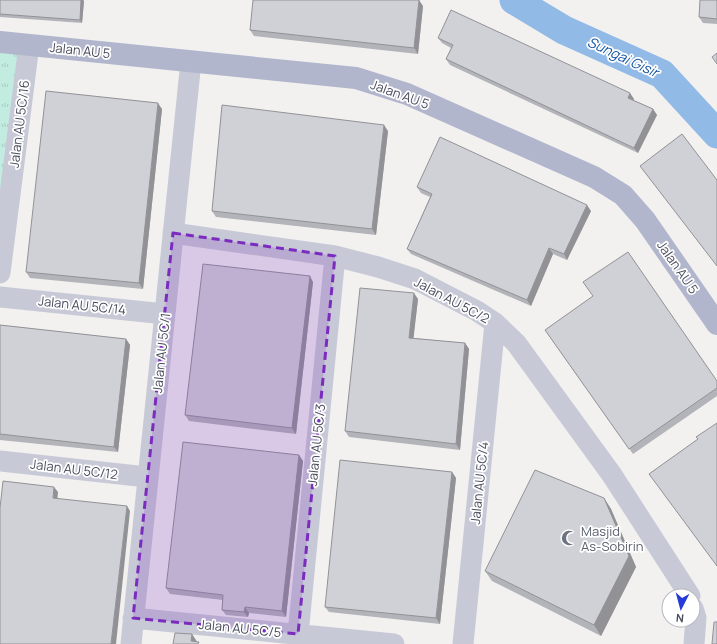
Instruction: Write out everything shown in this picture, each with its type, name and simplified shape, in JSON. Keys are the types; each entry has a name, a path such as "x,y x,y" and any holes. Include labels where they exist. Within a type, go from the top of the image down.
{"main road":[{"name":"Jalan AU 5","path":"0,42 191,61 363,81 407,94 594,178 623,195 645,220 717,324"}],"street":[{"name":"Jalan AU 5C/16","path":"0,273 28,45"},
{"name":"Jalan AU 5C/1","path":"130,644 191,61"},
{"name":"Jalan AU 5C/2","path":"173,233 335,256 415,279 477,311 496,323 516,342 612,475 685,588"},
{"name":"Jalan AU 5C/3","path":"298,634 335,256"},
{"name":"Jalan AU 5C/14","path":"0,297 165,314"},
{"name":"Jalan AU 5C/4","path":"463,644 496,323"},
{"name":"Jalan AU 5C/12","path":"0,461 147,477"},
{"name":"Jalan AU 5C/5","path":"133,618 394,644"},
{"path":"694,644 695,628"}],"highlighted area":[{"path":"173,233 335,256 298,634 133,618"}],"green space":[{"path":"0,48 25,50 0,212"}],"building":[{"path":"0,0 81,0 80,20 0,14"},
{"path":"253,0 419,0 414,48 250,30"},
{"path":"700,0 717,0 717,19 699,17"},
{"path":"451,10 630,93 628,98 653,109 634,148 446,59 453,45 438,38"},
{"path":"717,53 717,64 712,57"},
{"path":"46,91 158,103 139,283 26,272"},
{"path":"222,105 384,125 372,229 212,211"},
{"path":"682,134 717,180 717,266 640,166"},
{"path":"440,137 587,205 564,254 549,248 527,300 407,249 432,194 417,187"},
{"path":"628,252 717,381 717,388 629,449 545,330 593,296 583,282"},
{"path":"203,264 310,276 292,428 185,415"},
{"path":"360,288 414,293 409,338 465,343 456,444 345,431"},
{"path":"0,325 126,339 114,447 0,434"},
{"path":"717,423 717,566 649,474 698,439 696,437"},
{"path":"183,442 299,455 282,611 245,607 244,612 222,610 223,595 166,588"},
{"path":"340,460 452,472 436,618 325,607"},
{"name":"Masjid As-Sobirin","path":"535,470 604,498 629,556 594,625 485,571"},
{"path":"3,481 54,487 53,498 127,506 111,644 0,644 0,508"},
{"path":"714,622 717,622 717,644 712,644"},
{"path":"175,633 192,634 191,641 199,642 198,644 173,644"}],"waterway":[{"name":"Sungai Gisir","path":"514,0 564,30 662,74 717,134"}],"place":[{"name":"Masjid As-Sobirin","path":"569,538"}]}
